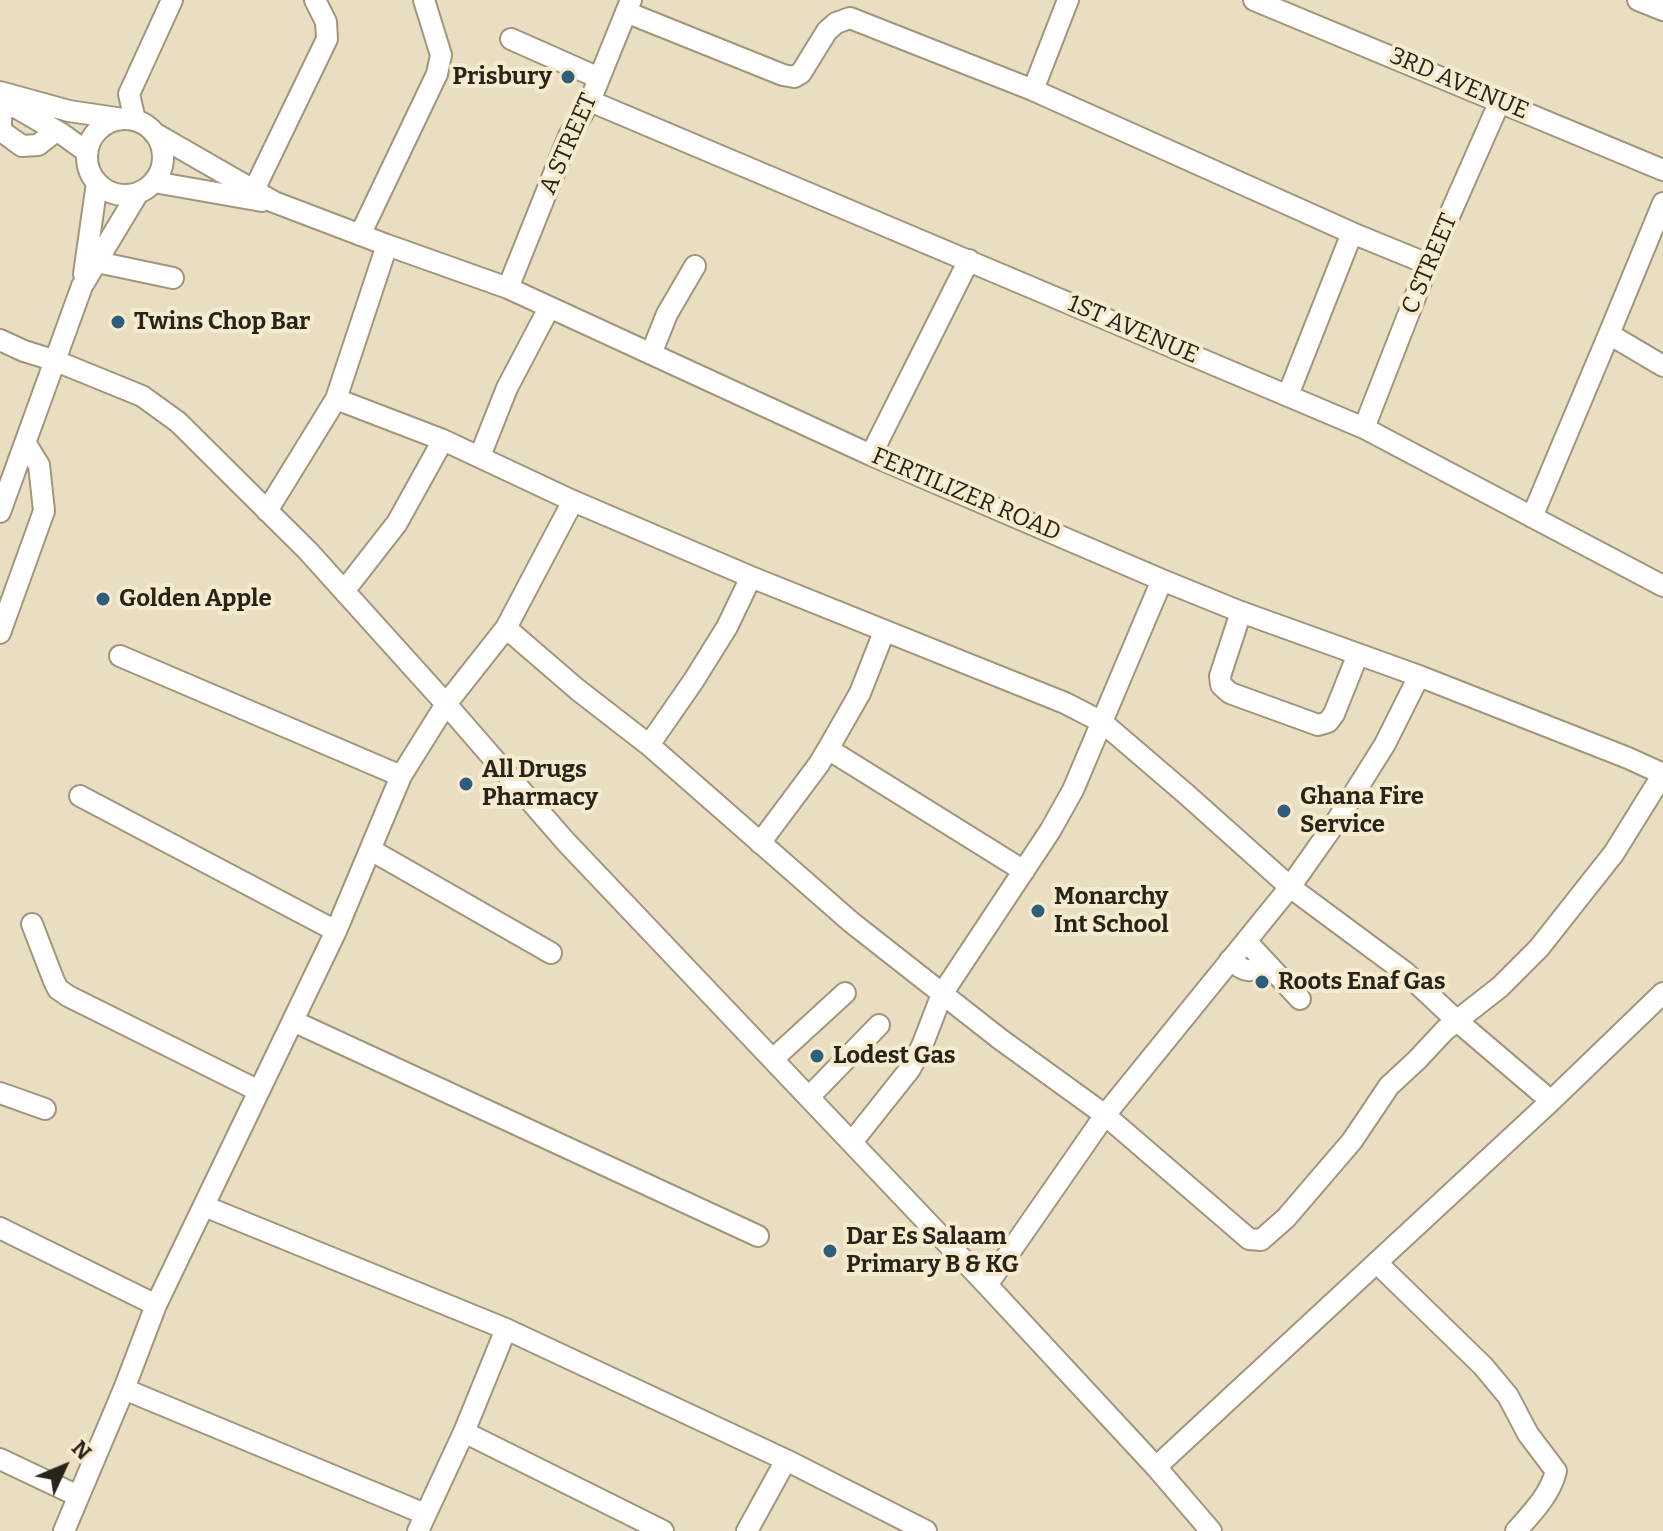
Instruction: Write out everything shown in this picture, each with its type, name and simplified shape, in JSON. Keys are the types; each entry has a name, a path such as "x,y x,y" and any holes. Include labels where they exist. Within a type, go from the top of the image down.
{"street":[{"path":"129,119 129,94 172,0"},
{"path":"254,190 327,39 326,22 315,0"},
{"path":"360,235 437,74 441,55 424,0"},
{"path":"1033,90 1068,0"},
{"name":"3RD AVENUE","path":"1254,0 1288,6 1663,170"},
{"path":"1638,0 1663,10"},
{"path":"629,6 783,75 794,77 801,73 827,31 836,23 850,18 1033,90 1428,264"},
{"name":"A STREET","path":"508,288 569,136 590,101 629,6"},
{"path":"511,39 599,78"},
{"path":"3,98 129,119 154,133 161,144 161,171 146,187 82,286"},
{"path":"3,98 87,152"},
{"path":"3,98 1,131 22,146 38,145 56,131"},
{"name":"1ST AVENUE","path":"590,101 1364,428 1663,586"},
{"name":"C STREET","path":"1364,428 1428,264 1500,101"},
{"path":"129,119 106,124 93,136 87,163 97,183 109,191 123,195 146,187"},
{"name":"FERTILIZER ROAD","path":"154,133 274,202 508,288 871,455 1162,580 1419,676 1663,774"},
{"path":"0,512 82,286 97,183"},
{"name":"FERTILIZER ROAD","path":"146,187 274,202"},
{"path":"1532,517 1663,203"},
{"path":"1288,395 1352,233"},
{"path":"267,511 336,399 387,245"},
{"path":"871,455 969,260"},
{"path":"97,262 173,278"},
{"path":"651,354 667,314 695,266"},
{"path":"480,456 507,388 549,308"},
{"path":"1609,334 1663,366"},
{"path":"0,340 142,396 178,422 308,551 566,842 987,1285 1156,1467 1211,1531"},
{"path":"336,399 443,440 573,501 884,632 1065,703 1102,722 1290,887 1406,973 1551,1101"},
{"path":"344,591 397,523 443,440"},
{"path":"0,633 44,511 39,465 26,444"},
{"path":"64,1531 156,1305 336,931 401,776 446,704 506,628 573,501"},
{"path":"649,745 727,627 751,577"},
{"path":"852,1142 910,1069 942,994 1050,831 1073,790 1162,580"},
{"path":"1241,612 1220,676 1221,685 1230,693 1304,720 1318,725 1328,722 1358,654"},
{"path":"506,628 649,745 851,922 1000,1039 1105,1115 1249,1239 1261,1240 1286,1218 1352,1141 1389,1086 1456,1020 1500,987 1539,948 1614,853 1663,774"},
{"path":"760,843 828,749 860,693 884,632"},
{"path":"120,656 401,776"},
{"path":"987,1285 1105,1115 1290,887 1385,744 1419,676"},
{"path":"828,749 1024,871"},
{"path":"80,796 336,931"},
{"path":"371,850 551,953"},
{"path":"32,924 58,989 259,1091"},
{"path":"1246,941 1300,999"},
{"path":"1230,960 1245,971 1264,961"},
{"path":"773,1059 845,993"},
{"path":"1156,1467 1551,1101 1663,993"},
{"path":"293,1021 758,1236"},
{"path":"809,1097 879,1025"},
{"path":"0,1093 45,1109"},
{"path":"204,1206 506,1329 786,1460 926,1531"},
{"path":"0,1228 156,1305"},
{"path":"1377,1263 1483,1366 1508,1396 1528,1434 1556,1471 1545,1497 1516,1531"},
{"path":"124,1389 422,1522 464,1432 506,1329"},
{"path":"464,1432 663,1531"},
{"path":"0,1459 78,1496"},
{"path":"747,1531 786,1460"}],"place":[{"name":"Prisbury","path":"568,77"},
{"name":"Twins Chop Bar","path":"118,322"},
{"name":"Golden Apple","path":"103,599"},
{"name":"All Drugs Pharmacy","path":"466,784"},
{"name":"Ghana Fire Service","path":"1284,811"},
{"name":"Monarchy Int School","path":"1038,911"},
{"name":"Roots Enaf Gas","path":"1262,982"},
{"name":"Lodest Gas","path":"817,1056"},
{"name":"Dar Es Salaam Primary B & KG","path":"830,1251"}]}
